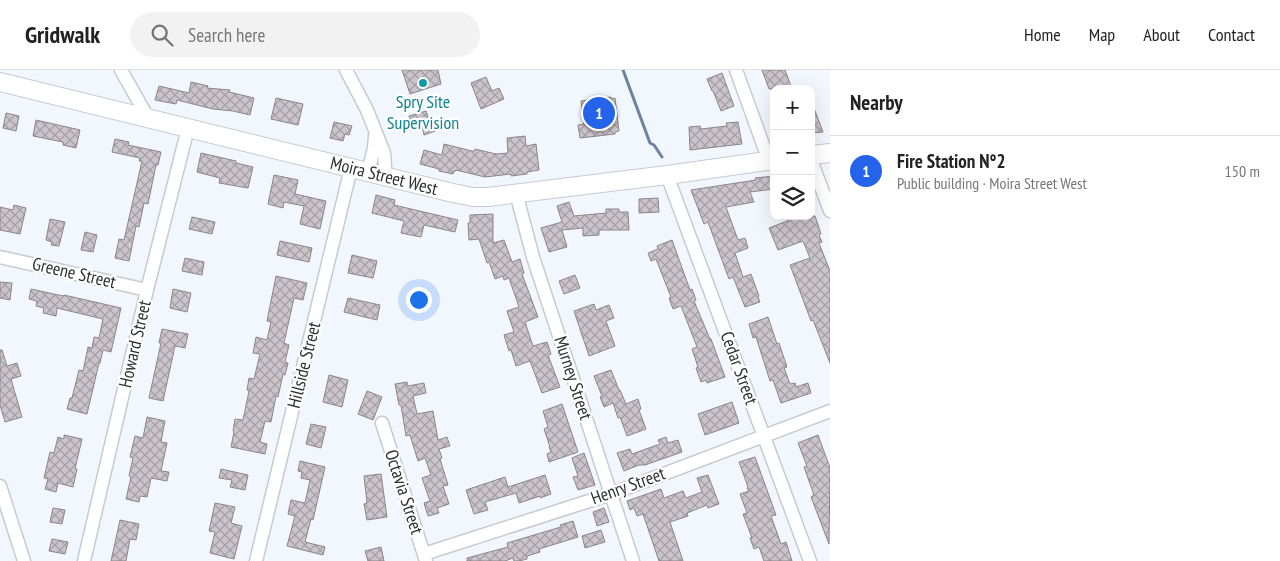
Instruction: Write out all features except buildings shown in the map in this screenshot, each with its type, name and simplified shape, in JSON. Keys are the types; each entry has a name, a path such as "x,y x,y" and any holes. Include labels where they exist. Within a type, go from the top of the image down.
{"main road":[{"name":"Moira Street West","path":"0,82 453,194 473,197 488,198 667,176 770,160"},
{"path":"815,154 830,152"}],"street":[{"path":"121,70 148,118"},
{"name":"Hillside Street","path":"256,561 374,148 376,133 367,110 346,70"},
{"path":"736,70 770,157"},
{"name":"Howard Street","path":"84,561 188,128"},
{"path":"815,171 830,210"},
{"name":"Cedar Street","path":"667,176 810,561"},
{"name":"Murney Street","path":"516,194 533,257 633,561"},
{"name":"Greene Street","path":"0,257 148,290"},
{"name":"Henry Street","path":"425,557 611,494 830,411"},
{"name":"Octavia Street","path":"382,423 425,557"},
{"path":"0,486 2,499 24,561"}],"waterway":[{"path":"623,70 650,143 654,145 662,157"}],"place":[{"name":"Spry Site Supervision","path":"423,83"},
{"name":"Fire Station N°2","path":"599,113"}]}
